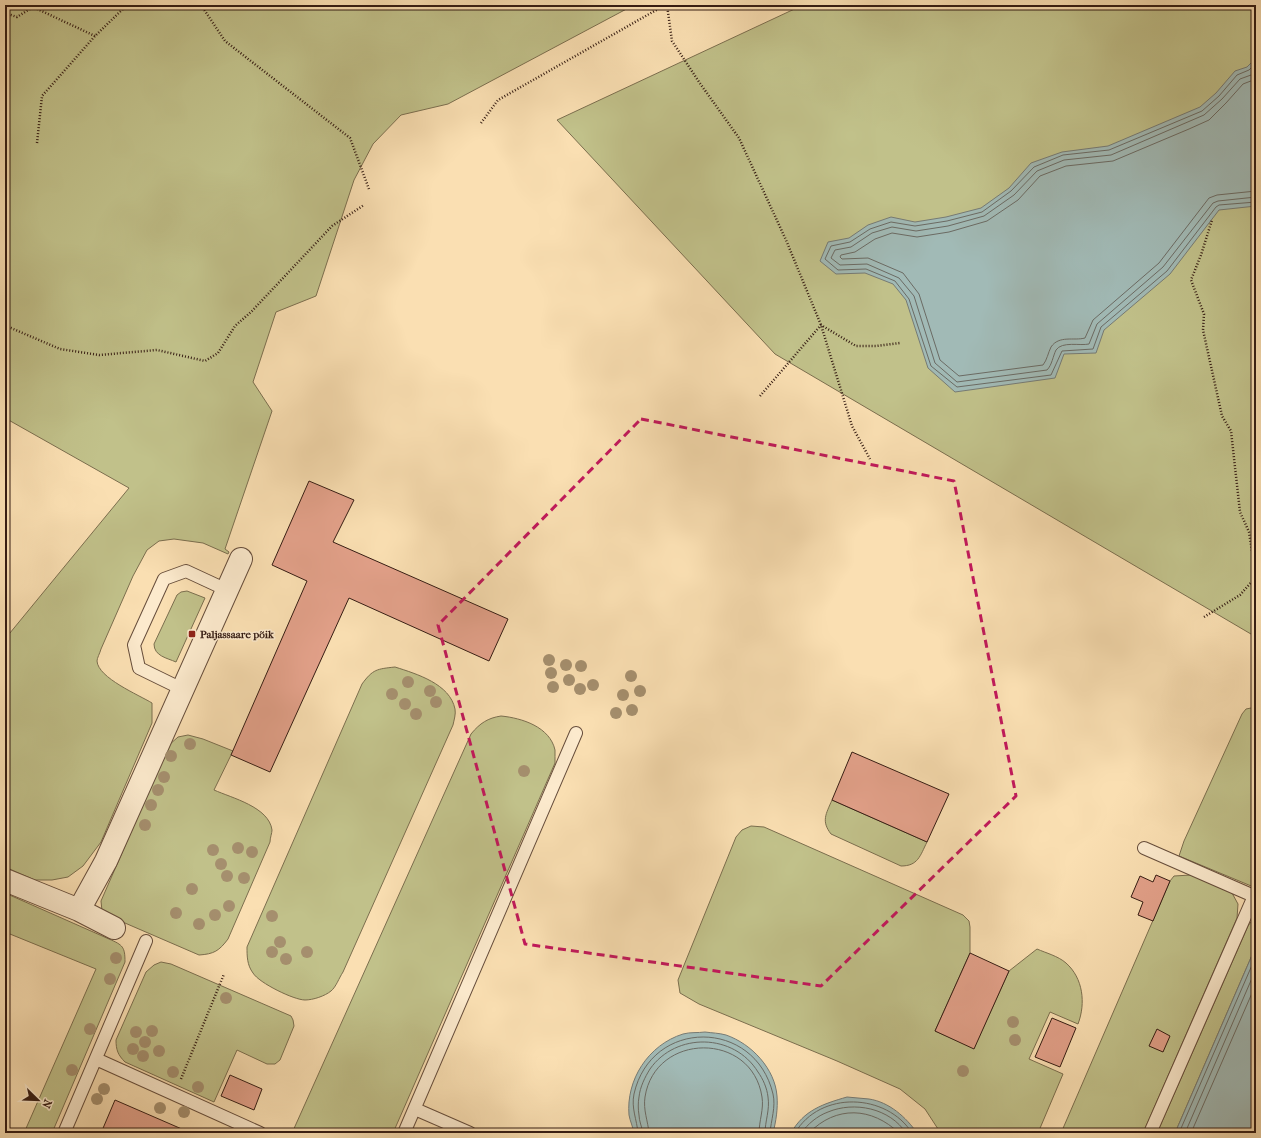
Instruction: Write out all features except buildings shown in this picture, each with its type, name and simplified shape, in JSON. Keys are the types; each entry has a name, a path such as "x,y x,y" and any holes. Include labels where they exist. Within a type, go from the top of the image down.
{"street":[{"path":"79,910 106,861 241,559"},
{"path":"5,880 79,910 114,928"}],"lane":[{"path":"182,689 138,668 134,645 164,579 186,571 227,590"},
{"path":"404,1133 576,732"},
{"path":"1144,848 1255,896 1150,1133"},
{"path":"64,1133 146,941"},
{"path":"96,1059 260,1133"},
{"path":"415,1109 470,1133"}],"path":[{"path":"37,143 42,96 95,36 127,5"},
{"path":"201,5 226,41 350,138 369,190"},
{"path":"481,122 498,100 666,5 672,41 739,138 786,240 820,325 852,426 870,460"},
{"path":"5,13 17,16 33,7 95,36"},
{"path":"5,326 60,350 98,354 157,350 205,361 218,353 235,326 252,311 332,226 364,205"},
{"path":"1204,617 1240,595 1256,577 1250,532 1240,512 1231,431 1222,416 1203,330 1204,314 1191,280 1212,220"},
{"path":"820,325 856,346 876,346 900,342"},
{"path":"760,396 820,325"},
{"path":"174,1095 224,974"}],"highlighted area":[{"path":"641,419 954,481 1016,796 821,986 525,944 438,625"}],"green space":[{"path":"5,5 634,5 448,104 401,115 373,144 354,180 316,296 276,312 253,382 272,411 225,549 229,552 228,554 203,543 174,539 159,541 147,550 133,576 97,658 99,667 111,680 152,703 152,723 101,842 83,866 68,877 52,880 35,880 5,867 5,639 129,488 5,418"},
{"path":"803,5 1256,5 1256,637 775,354 557,120"},
{"path":"187,591 205,598 176,662 159,654 156,651 154,644 177,595 181,592"},
{"path":"395,667 431,681 447,693 452,700 455,709 453,725 343,972 331,991 322,996 308,1000 293,997 262,981 253,973 248,964 247,947 362,684 369,675 376,671 384,668"},
{"path":"1256,707 1256,888 1179,856 1184,841 1242,714 1246,709"},
{"path":"501,716 518,719 534,725 547,735 555,750 555,763 393,1133 292,1133 471,734 484,722"},
{"path":"188,735 203,739 233,751 214,790 249,804 257,809 269,822 272,830 270,842 228,939 216,951 209,954 199,955 118,920 102,911 101,901 169,745 178,737"},
{"path":"832,800 927,842 920,856 915,862 907,866 901,866 831,834 825,821 826,813"},
{"path":"751,826 764,827 963,915 969,921 970,953 935,1031 974,1048 1009,971 1037,949 1059,958 1072,969 1079,983 1082,999 1082,1008 1078,1024 1050,1012 1029,1059 1063,1074 1038,1133 939,1133 925,1109 900,1089 837,1061 699,1004 680,993 678,980 736,837 742,830"},
{"path":"1191,875 1232,893 1238,904 1237,918 1143,1133 1061,1133 1170,881 1174,876"},
{"path":"5,893 114,941 124,950 125,962 52,1133 24,1133 96,969 5,932"},
{"path":"1256,915 1256,946 1175,1133 1157,1133 1248,926"},
{"path":"161,962 171,964 291,1016 294,1026 280,1060 275,1064 267,1064 237,1050 214,1102 125,1062 118,1052 116,1040 146,972 154,965"}],"water":[{"path":"1256,58 1256,206 1219,210 1170,274 1104,330 1096,353 1064,354 1055,378 955,392 928,368 906,300 893,284 865,273 836,274 820,261 828,242 849,238 868,225 891,217 915,222 946,217 981,208 1009,188 1031,163 1062,152 1108,146 1200,107 1216,93 1235,71 1247,67"},
{"path":"1256,946 1256,1133 1175,1133"},
{"path":"705,1032 723,1034 736,1039 753,1051 767,1067 772,1076 777,1096 773,1133 634,1133 629,1115 629,1102 631,1089 642,1066 659,1046 671,1039 686,1033"},
{"path":"847,1097 869,1099 883,1103 908,1121 917,1133 791,1133 796,1125 808,1113 822,1105"}],"place":[{"name":"Paljassaare põik","path":"192,634"}]}
